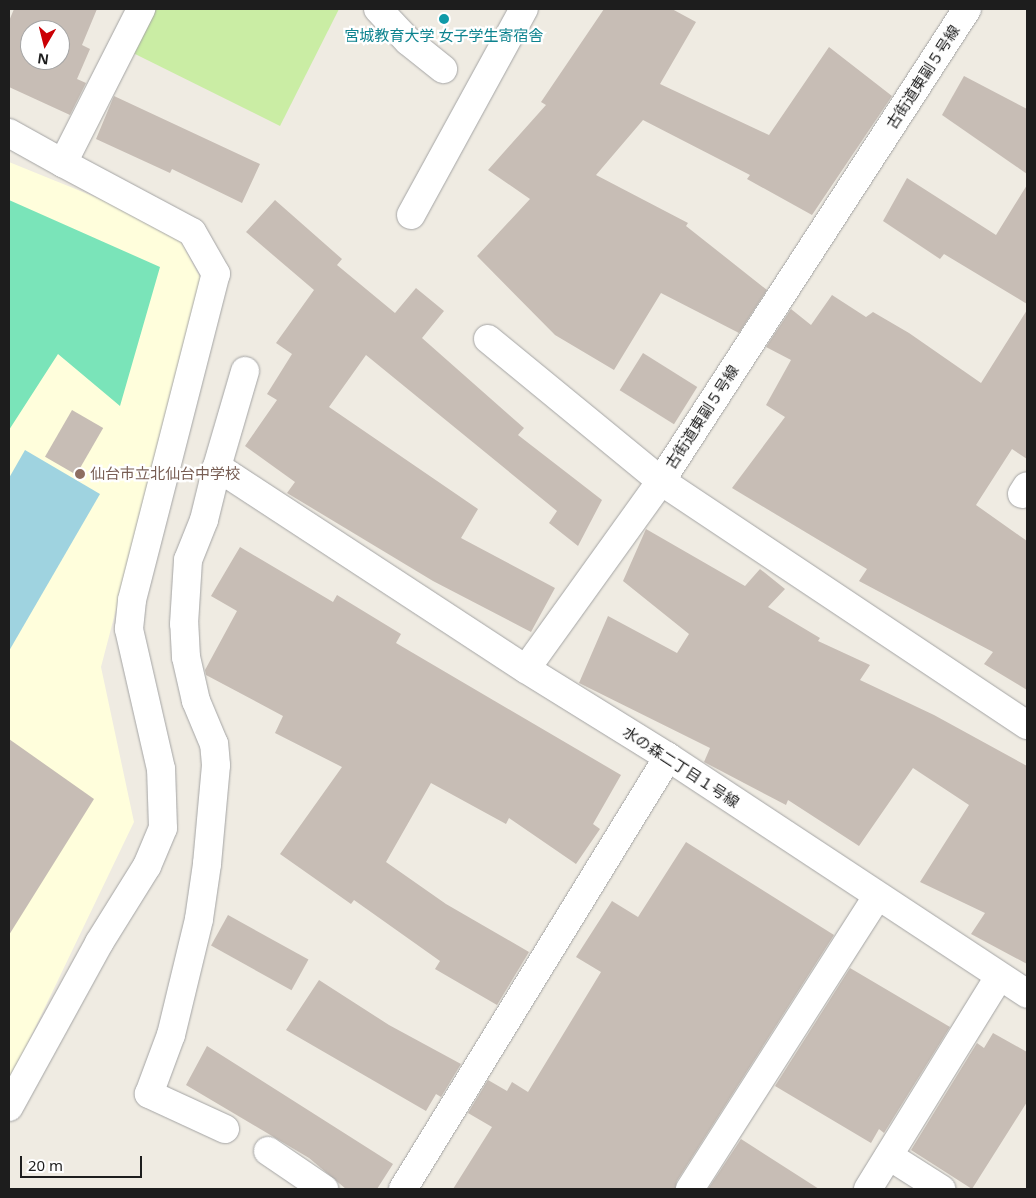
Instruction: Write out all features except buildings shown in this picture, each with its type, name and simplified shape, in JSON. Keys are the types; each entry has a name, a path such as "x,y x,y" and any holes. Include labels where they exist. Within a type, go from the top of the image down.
{"street":[{"path":"63,163 141,9"},
{"path":"378,9 408,41 443,68"},
{"path":"411,215 524,9"},
{"name":"古街道東副５号線","path":"967,9 661,481 1027,725"},
{"path":"9,133 192,232 216,274 132,600 129,629 161,769 163,828 147,866 99,943 9,1107"},
{"path":"488,339 661,481 526,669"},
{"path":"225,1129 149,1094 172,1035 199,919 207,864 216,764 214,744 196,701 186,656 184,624 188,560 204,520 217,467 245,371"},
{"name":"水の森二丁目１号線","path":"217,467 526,669 668,757 877,897 1027,994"},
{"path":"403,1189 668,757"},
{"path":"690,1189 877,897"},
{"path":"868,1189 999,977"},
{"path":"268,1151 324,1189"},
{"path":"889,1156 941,1189"}],"shaded area":[{"name":"仙台市立北仙台中学校","path":"9,162 174,229 202,281 101,667 134,822 9,1082"}],"green space":[{"path":"151,9 339,9 280,126 129,51"},
{"path":"9,200 160,267 120,406 58,354 9,430"}],"water":[{"path":"25,450 100,494 9,651 9,478"}],"place":[{"name":"宮城教育大学 女子学生寄宿舎","path":"444,19"},
{"name":"仙台市立北仙台中学校","path":"80,474"}]}
